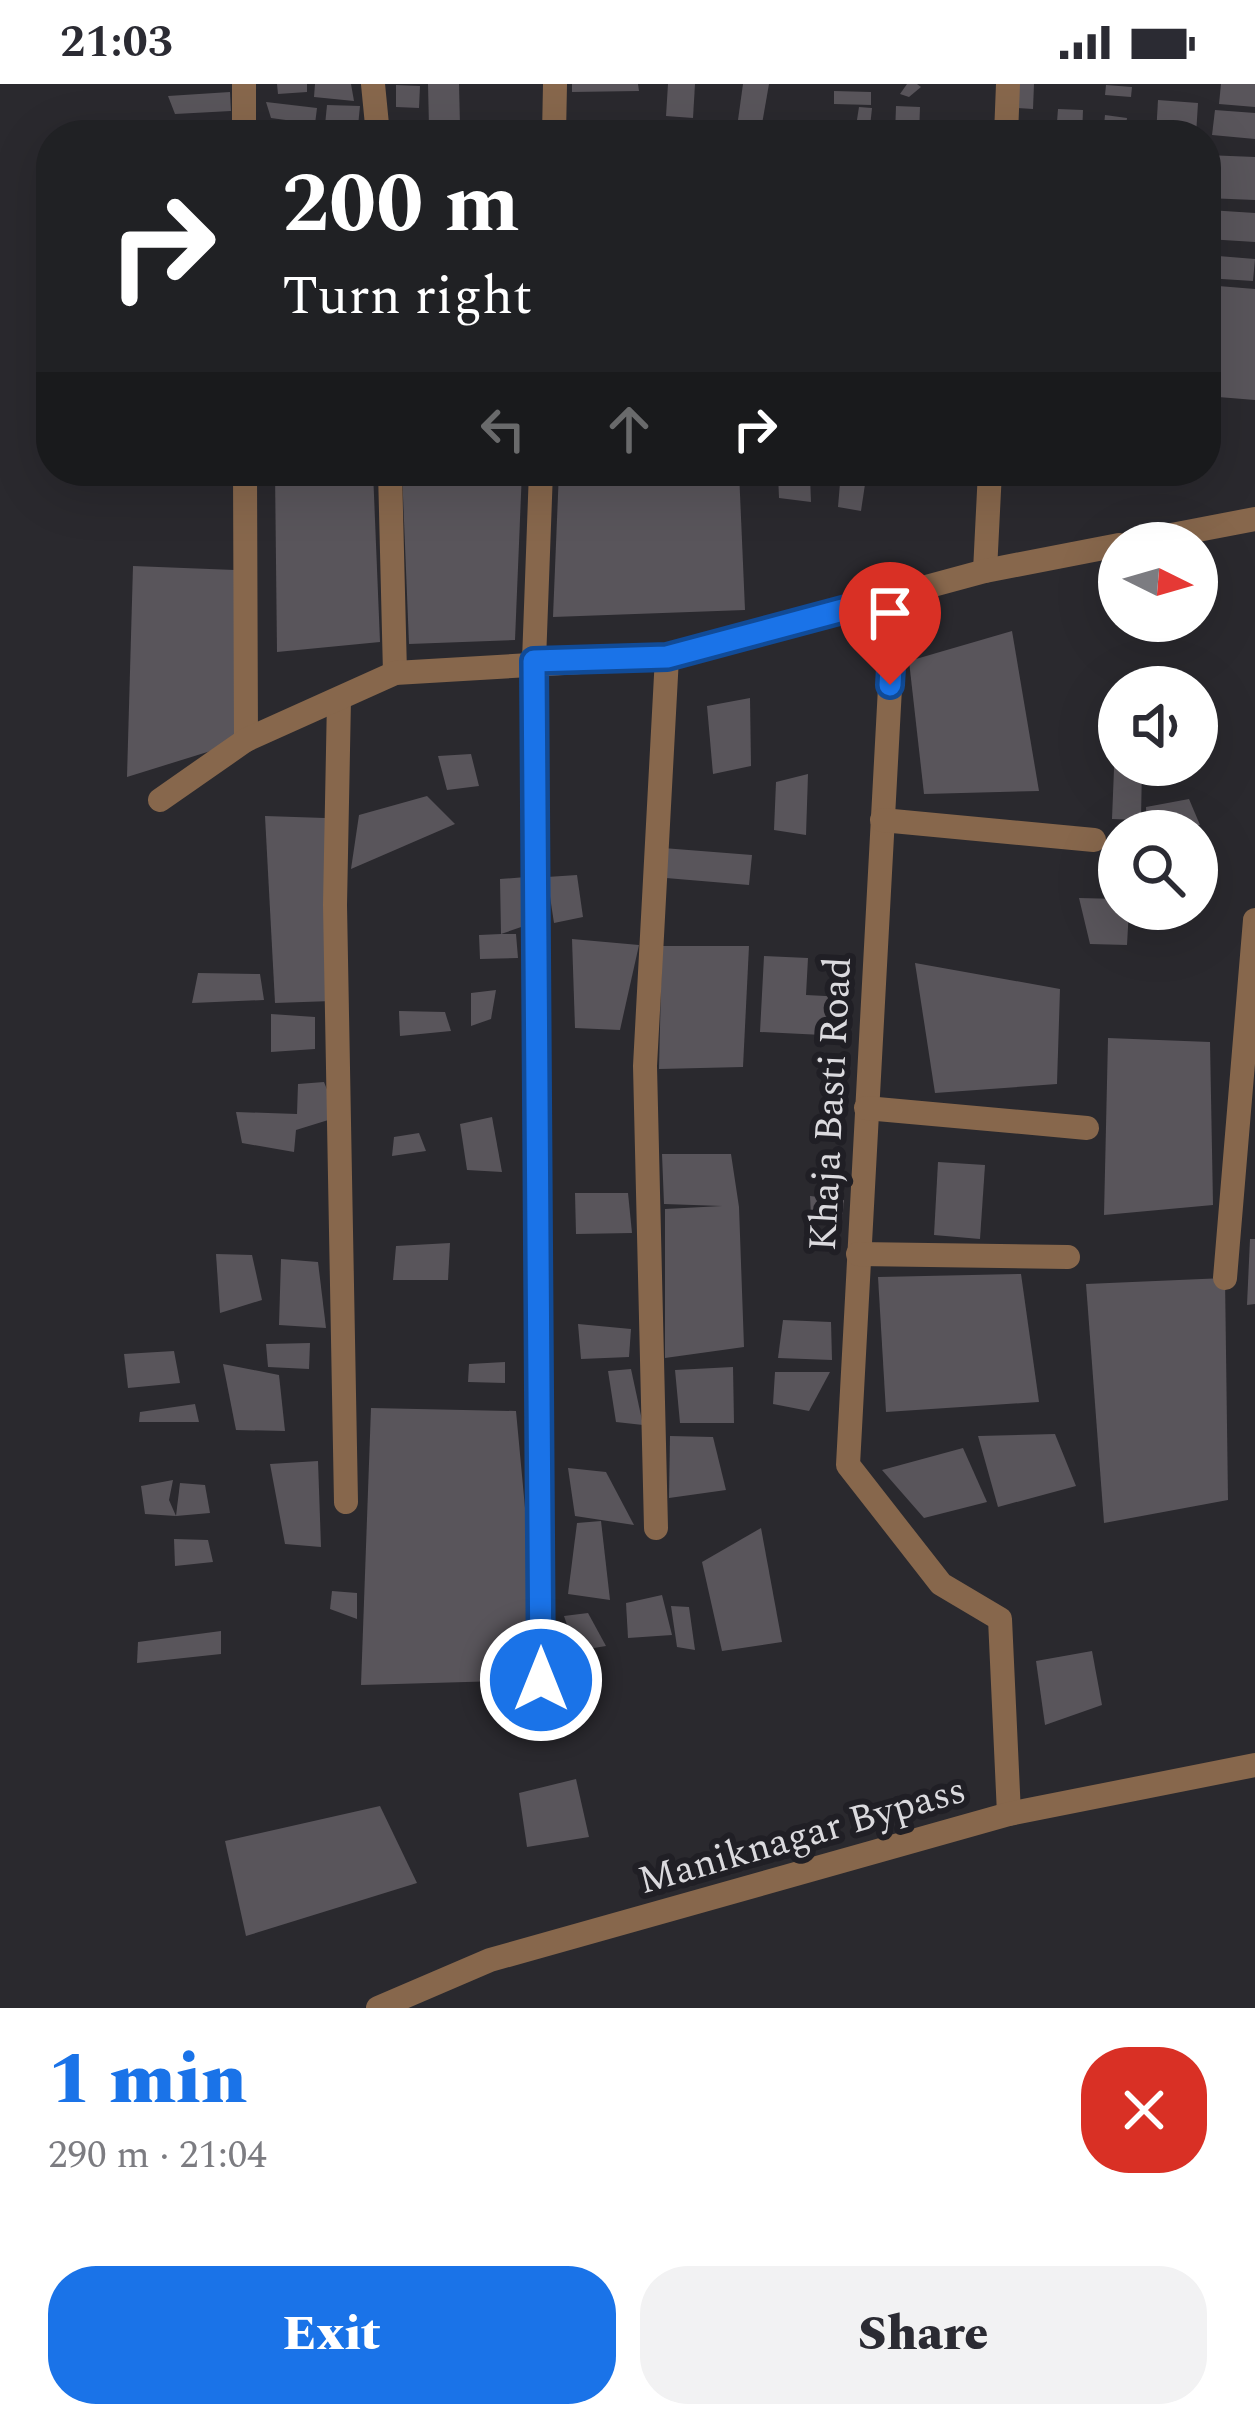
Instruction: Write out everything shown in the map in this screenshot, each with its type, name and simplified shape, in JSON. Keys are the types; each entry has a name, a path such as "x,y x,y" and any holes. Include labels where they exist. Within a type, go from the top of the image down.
{"street":[{"path":"244,84 244,120"},
{"path":"373,84 377,120"},
{"path":"554,120 555,84"},
{"path":"1007,120 1008,84"},
{"path":"245,486 246,740"},
{"path":"390,486 395,673"},
{"path":"540,486 534,661 541,1680"},
{"path":"985,572 988,486"},
{"path":"1218,526 1255,519"},
{"path":"160,800 246,740 395,673 534,661 667,657 985,572 1098,549"},
{"name":"Khaja Basti Road","path":"895,596 848,1465 941,1585 1000,1619 1009,1814"},
{"path":"656,1528 644,1066 667,657"},
{"path":"339,699 335,905 346,1502"},
{"path":"883,820 1094,840"},
{"path":"1225,1278 1255,920"},
{"path":"866,1108 1087,1128"},
{"path":"858,1254 1068,1257"},
{"name":"Maniknagar Bypass","path":"378,2008 490,1960 1009,1814 1255,1766"}],"building":[{"path":"277,84 307,84 307,92 278,94"},
{"path":"315,84 351,84 354,101 314,97"},
{"path":"428,84 459,84 460,120 429,120"},
{"path":"572,84 638,84 639,91 572,92"},
{"path":"668,84 695,84 693,118 666,116"},
{"path":"743,84 769,84 763,120 738,120"},
{"path":"907,84 921,87 909,97 900,94"},
{"path":"1019,84 1034,84 1033,109 1017,108"},
{"path":"1221,84 1255,84 1255,107 1219,104"},
{"path":"396,85 420,86 419,108 396,107"},
{"path":"1106,85 1132,87 1131,97 1105,95"},
{"path":"834,91 871,92 871,105 834,104"},
{"path":"230,92 231,111 175,114 168,96"},
{"path":"1158,100 1198,103 1197,120 1157,120"},
{"path":"266,102 317,108 316,120 271,118"},
{"path":"327,105 360,106 359,120 326,120"},
{"path":"896,106 920,107 920,120 896,120"},
{"path":"859,107 872,108 871,120 857,120"},
{"path":"1058,109 1083,110 1083,120 1057,120"},
{"path":"1215,110 1255,113 1255,139 1221,136 1221,120 1214,120"},
{"path":"1221,156 1255,157 1255,200 1221,199"},
{"path":"1221,211 1255,213 1255,242 1221,240"},
{"path":"1221,256 1255,259 1253,281 1221,279"},
{"path":"1221,286 1255,289 1255,400 1221,397"},
{"path":"275,486 374,486 380,642 277,652"},
{"path":"403,486 521,486 515,640 409,644"},
{"path":"558,486 740,486 745,610 553,617"},
{"path":"778,486 810,486 811,502 779,498"},
{"path":"840,486 865,486 861,511 838,507"},
{"path":"133,566 235,570 246,740 127,777"},
{"path":"1012,631 1039,791 924,794 909,661"},
{"path":"750,698 751,766 713,774 707,706"},
{"path":"471,754 479,786 447,790 438,756"},
{"path":"808,774 806,835 774,830 776,782"},
{"path":"1113,786 1142,786 1141,810 1112,810"},
{"path":"427,796 455,824 351,869 359,815"},
{"path":"1189,799 1194,810 1146,810"},
{"path":"265,816 325,818 332,1001 275,1003"},
{"path":"663,848 752,855 749,885 666,878"},
{"path":"577,875 583,917 554,923 547,877"},
{"path":"526,877 527,925 501,934 500,879"},
{"path":"1079,898 1098,898 1098,930 1128,930 1127,945 1090,944"},
{"path":"516,934 518,958 480,959 479,935"},
{"path":"572,939 639,945 620,1030 575,1028"},
{"path":"662,946 749,946 743,1067 659,1069"},
{"path":"764,956 808,958 806,995 845,997 843,1036 760,1032"},
{"path":"915,963 1060,989 1057,1084 935,1093"},
{"path":"198,973 260,974 264,1000 192,1003"},
{"path":"496,990 491,1019 471,1026 471,993"},
{"path":"399,1011 445,1012 451,1031 400,1036"},
{"path":"271,1014 315,1017 315,1049 271,1052"},
{"path":"1108,1038 1210,1042 1213,1205 1104,1215"},
{"path":"324,1082 338,1117 296,1130 294,1152 242,1143 236,1112 297,1114 298,1084"},
{"path":"492,1117 502,1172 467,1170 460,1124"},
{"path":"419,1133 426,1151 392,1156 394,1137"},
{"path":"662,1154 731,1154 739,1207 744,1347 665,1358 665,1209 722,1206 664,1204"},
{"path":"938,1162 985,1165 980,1239 934,1235"},
{"path":"575,1193 628,1193 632,1233 576,1234"},
{"path":"810,1196 844,1200 842,1222 811,1216"},
{"path":"1250,1239 1255,1239 1255,1304 1247,1305"},
{"path":"450,1243 448,1280 393,1280 396,1246"},
{"path":"216,1254 252,1255 262,1300 220,1313"},
{"path":"281,1259 318,1262 326,1328 279,1325"},
{"path":"1021,1274 1039,1402 886,1412 878,1277"},
{"path":"1225,1278 1228,1500 1104,1523 1086,1284"},
{"path":"783,1320 831,1322 832,1360 778,1358"},
{"path":"578,1324 631,1329 629,1357 581,1359"},
{"path":"310,1343 309,1369 268,1367 266,1344"},
{"path":"174,1351 180,1383 128,1388 124,1354"},
{"path":"505,1362 505,1383 468,1382 469,1364"},
{"path":"223,1364 279,1375 285,1431 236,1430"},
{"path":"733,1367 734,1423 680,1423 675,1370"},
{"path":"631,1369 643,1425 616,1422 608,1371"},
{"path":"775,1372 830,1372 809,1411 773,1404"},
{"path":"195,1404 199,1422 139,1422 140,1412"},
{"path":"371,1408 516,1411 541,1680 361,1685"},
{"path":"1055,1434 1076,1486 998,1507 978,1436"},
{"path":"670,1436 713,1437 726,1490 669,1498"},
{"path":"963,1448 987,1502 924,1518 882,1470"},
{"path":"318,1461 321,1547 285,1544 270,1464"},
{"path":"568,1468 606,1472 634,1525 575,1516"},
{"path":"173,1480 169,1500 176,1516 145,1514 141,1486"},
{"path":"180,1483 205,1485 210,1513 176,1516"},
{"path":"601,1521 610,1600 568,1594 577,1523"},
{"path":"761,1528 782,1642 722,1651 702,1562"},
{"path":"174,1539 208,1540 213,1562 175,1566"},
{"path":"332,1591 357,1593 357,1619 330,1609"},
{"path":"662,1595 672,1635 628,1638 626,1603"},
{"path":"671,1606 689,1607 695,1650 677,1647"},
{"path":"588,1613 606,1646 576,1651 564,1616"},
{"path":"221,1631 221,1654 137,1663 138,1642"},
{"path":"1092,1651 1102,1705 1045,1725 1036,1661"},
{"path":"576,1779 589,1837 527,1847 519,1793"},
{"path":"380,1806 417,1883 246,1936 225,1841"}],"route":[{"path":"541,1680 534,661 667,657 895,596 890,685"}]}
